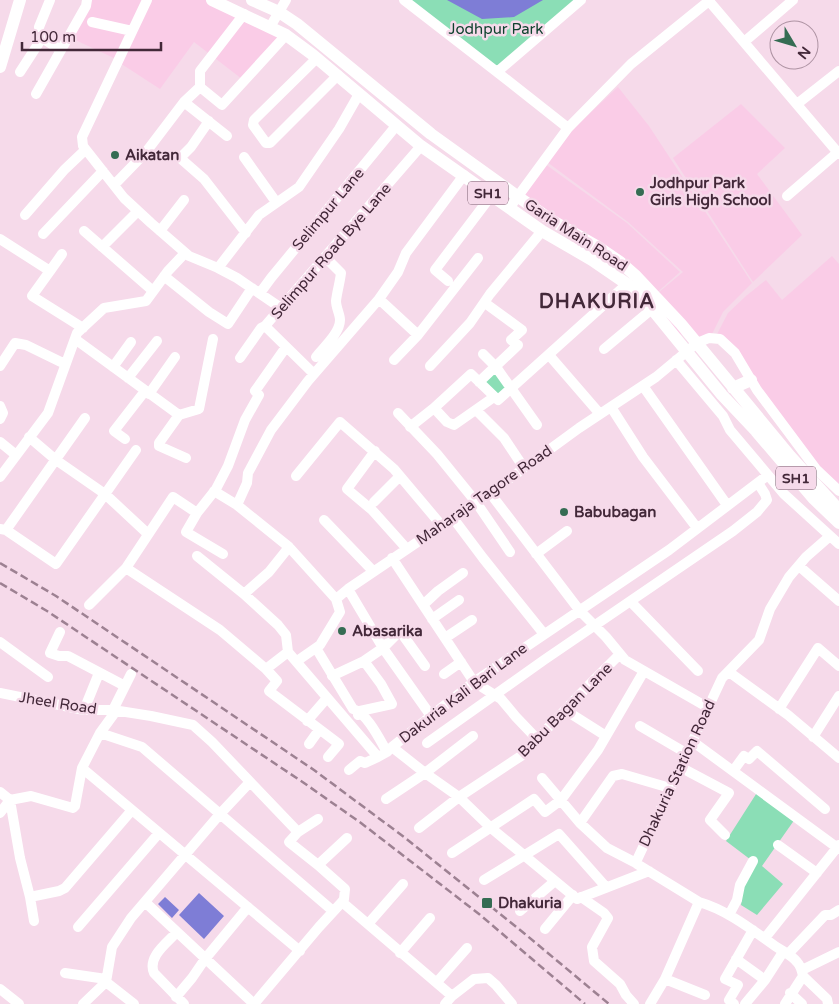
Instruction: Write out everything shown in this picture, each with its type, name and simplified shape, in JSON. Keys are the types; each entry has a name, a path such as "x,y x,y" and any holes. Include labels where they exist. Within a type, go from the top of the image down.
{"main road":[{"name":"SH1","path":"212,0 286,35 338,75 421,146 542,231 592,260 627,284 652,309 681,356 717,400 761,429 839,510"},
{"name":"Garia Main Road","path":"252,0 279,12 323,44 431,134 517,196 551,220 620,262 650,289 733,388"},
{"path":"0,67 20,2"},
{"path":"733,388 751,380"},
{"name":"SH1","path":"733,388 761,429 814,499 839,523"}],"street":[{"path":"39,27 50,0"},
{"path":"36,94 86,6 87,0"},
{"path":"146,0 82,137 82,146 138,211 187,255 218,268 281,308"},
{"path":"270,27 286,0"},
{"path":"404,0 568,128"},
{"path":"497,72 581,0"},
{"path":"509,208 568,128 631,64 709,0 838,153 787,196"},
{"path":"744,42 793,0"},
{"path":"114,185 146,152 184,102 200,87 200,71 244,14"},
{"path":"92,22 132,31"},
{"path":"200,87 222,105 286,35"},
{"path":"20,72 42,38 61,50"},
{"path":"317,58 254,120 253,125 266,143 270,143 338,75"},
{"path":"797,104 839,71"},
{"path":"218,268 259,214 299,187 340,130 359,94"},
{"path":"184,102 227,136"},
{"path":"209,121 180,158 204,179 246,233"},
{"name":"Selimpur Lane","path":"164,276 208,312 228,324 256,291 271,278 396,126"},
{"name":"Selimpur Road Bye Lane","path":"314,374 265,326 421,146"},
{"path":"25,215 65,169 85,150"},
{"path":"244,157 276,202"},
{"path":"43,234 103,171"},
{"path":"238,505 247,483 248,473 271,430 314,374 379,298 398,272 406,253 464,175"},
{"path":"448,281 434,270 491,196"},
{"path":"160,231 184,200"},
{"path":"102,247 138,211"},
{"path":"84,231 153,291"},
{"path":"430,366 470,323 490,294 542,231"},
{"path":"0,239 50,271"},
{"path":"62,254 32,296 83,328"},
{"path":"0,478 49,410 77,334 104,308 146,302 164,276 187,255"},
{"path":"316,357 337,331 340,320 336,300 340,273 325,257"},
{"path":"394,360 418,335 478,258"},
{"path":"410,427 471,374 498,400 627,284"},
{"path":"379,298 418,335"},
{"path":"479,382 518,345 511,340 522,330 485,303"},
{"path":"604,350 652,309"},
{"path":"240,358 260,328 265,326"},
{"path":"697,343 709,338 720,339 735,353 751,380 816,469 839,491"},
{"path":"74,339 179,415"},
{"path":"186,458 159,446 159,443 179,415 199,410 213,339"},
{"path":"128,378 157,341"},
{"path":"113,367 131,342"},
{"path":"0,366 16,343 26,345 65,364"},
{"name":"Maharaja Tagore Road","path":"336,599 373,571 442,526 600,414 643,386 697,343"},
{"path":"224,554 186,532 197,513 214,491 228,466 245,420 260,396 255,392 286,347"},
{"path":"483,354 496,367 537,425"},
{"path":"549,355 600,414"},
{"path":"125,439 114,431 175,356"},
{"path":"643,386 727,505"},
{"path":"434,408 447,422 454,425 494,396"},
{"path":"717,400 730,430 784,494 839,544"},
{"path":"0,406 3,414 0,419"},
{"path":"612,406 643,457 697,528"},
{"path":"476,410 504,438 524,468"},
{"path":"398,414 437,454 476,502 510,552"},
{"path":"85,418 3,530 56,564 136,450"},
{"path":"296,476 340,422 375,451 400,476 442,526"},
{"path":"29,437 56,460 105,494 148,534"},
{"path":"0,442 16,455"},
{"path":"375,451 346,489 372,510 407,549"},
{"name":"Dakuria Kali Bari Lane","path":"634,1004 626,996 620,984 594,961 592,947 608,918 604,913 555,881 491,828 460,797 386,752 474,682 580,611 768,475"},
{"path":"374,502 400,476"},
{"path":"427,742 733,531 757,512 767,500 758,483"},
{"path":"214,491 238,505 289,547 336,599 340,612 320,645 297,661"},
{"name":"Babu Bagan Lane","path":"490,493 580,611 625,660 707,707"},
{"path":"89,606 126,568 173,497 197,513"},
{"path":"453,518 482,558 544,634"},
{"path":"324,520 373,571"},
{"path":"536,554 567,531"},
{"name":"Dhakuria Station Road","path":"828,1004 827,999 802,973 798,962 786,953 729,915 711,905 699,902 636,863 722,678 760,640 770,609 782,586 806,557 830,536"},
{"path":"244,594 269,572 289,547"},
{"path":"196,556 244,594 278,625 286,635 288,652 353,728 386,752"},
{"path":"392,558 474,682 501,699 537,739"},
{"path":"798,566 839,601"},
{"path":"126,568 220,630 266,670 277,681 269,691 339,744 328,757"},
{"path":"423,605 438,591 463,573"},
{"path":"348,589 383,648 431,716"},
{"path":"432,618 460,600"},
{"path":"631,602 698,671"},
{"path":"445,638 472,620"},
{"path":"332,676 364,661 383,648 400,631 425,666"},
{"path":"60,632 50,653 68,656 125,686"},
{"path":"0,642 48,677"},
{"path":"316,648 353,710 360,711 392,704 381,684 364,661"},
{"path":"779,709 818,648 839,666"},
{"path":"266,670 288,652"},
{"name":"Babu Bagan Lane","path":"419,828 460,797 521,756 620,654"},
{"path":"444,674 461,662"},
{"path":"452,853 534,799 545,812 561,800 606,736 644,671"},
{"path":"729,672 779,709 839,758"},
{"path":"84,710 99,673"},
{"path":"0,812 10,800 32,796 73,808 75,806 82,768 100,733 115,711 131,674"},
{"name":"Jheel Road","path":"0,693 84,710 115,711 193,725 212,742 298,832"},
{"path":"813,737 839,696"},
{"path":"307,721 328,698"},
{"path":"565,710 606,736"},
{"path":"353,728 360,711"},
{"path":"360,711 386,752"},
{"path":"640,726 686,753"},
{"path":"309,744 319,730"},
{"path":"100,733 142,747 334,911"},
{"path":"386,799 425,774 473,736"},
{"path":"692,741 838,847 765,938"},
{"path":"733,771 744,756 749,759 757,751 825,809"},
{"path":"349,770 360,761 366,763 386,752"},
{"path":"680,767 729,792 710,820 725,835"},
{"path":"82,768 300,951"},
{"path":"580,823 613,776 622,774 670,788"},
{"path":"542,778 580,823 607,848 636,863"},
{"path":"83,1004 106,980 112,947 130,918 250,782"},
{"path":"0,792 10,800 34,921"},
{"path":"30,897 65,888 132,810"},
{"path":"145,902 254,1004 344,899 345,889 288,842 298,832 318,819"},
{"path":"78,927 159,833"},
{"path":"484,880 559,834 606,887"},
{"path":"318,865 347,838"},
{"path":"778,845 817,873"},
{"path":"729,915 737,900 740,885 754,861"},
{"path":"545,929 577,896 649,871"},
{"path":"520,911 555,881"},
{"path":"368,924 403,884"},
{"path":"342,902 437,982 449,1000 474,979 488,978 512,1004"},
{"path":"650,1004 665,978 699,902"},
{"path":"176,932 152,960 152,968 154,973 180,1000 204,959 248,907"},
{"path":"745,1004 786,953 825,915 831,915 839,910"},
{"path":"400,952 430,918"},
{"path":"734,1004 729,1000 738,985 725,978 753,930"},
{"path":"437,982 467,948"},
{"path":"785,1004 802,973 839,953"},
{"path":"736,960 765,980"},
{"path":"65,973 106,980 134,1004"},
{"path":"665,978 705,995"},
{"path":"0,989 19,1004"},
{"path":"790,993 802,1004"}],"shaded area":[{"path":"89,0 143,0 116,59 71,38"},
{"path":"150,0 222,0 280,35 242,79 194,42 160,89 120,63"},
{"path":"447,0 543,0 514,17 482,19"},
{"name":"Jodhpur Park Girls High School","path":"618,87 649,126 752,283 723,312 710,338 678,334 652,298 683,272 628,222 547,162 572,130"},
{"path":"741,104 785,148 757,174 802,235 753,282 673,158"},
{"path":"545,164 627,223 680,272 652,297 625,265 516,203"},
{"path":"832,256 839,264 839,487 818,469 741,361 714,340 728,313 766,280 782,300"},
{"path":"199,893 224,916 204,939 179,915"},
{"path":"165,897 179,910 172,918 158,904"}],"green space":[{"name":"Jodhpur Park","path":"409,0 576,0 497,68"},
{"path":"493,371 509,390 498,399 481,383"},
{"path":"758,791 795,819 762,866 783,884 757,915 741,905 743,887 755,863 726,841"}],"railway":[{"path":"0,563 56,596 314,770 404,837 609,1004"},
{"path":"0,583 47,611 361,823 479,914 585,1004"}],"place":[{"name":"Aikatan","path":"115,155"},
{"name":"Jodhpur Park Girls High School","path":"640,192"},
{"name":"Babubagan","path":"564,512"},
{"name":"Abasarika","path":"342,631"},
{"name":"Dhakuria","path":"487,903"}],"district":[{"name":"DHAKURIA","path":"597,302"}]}
